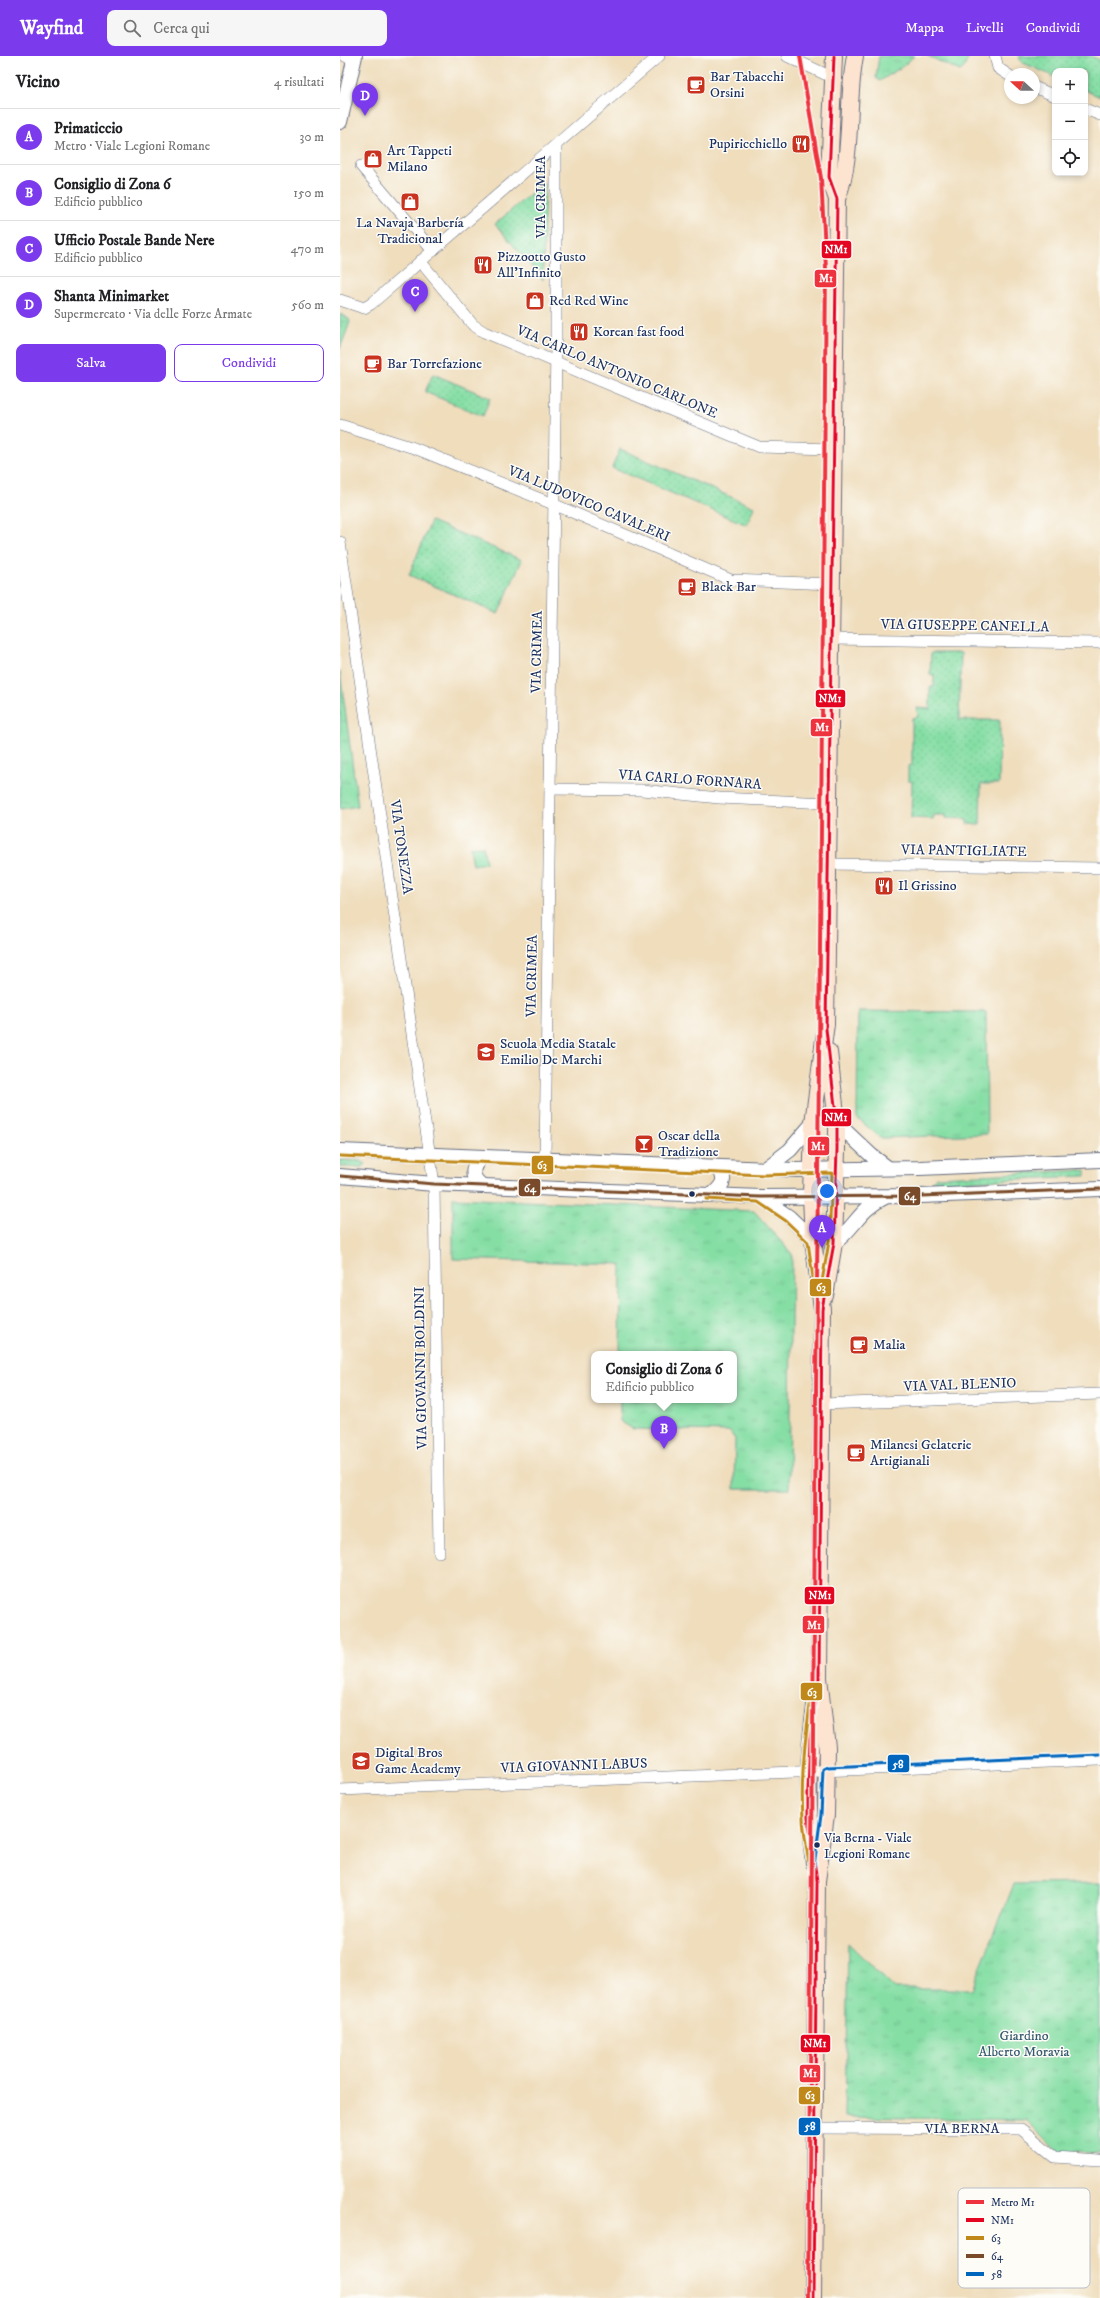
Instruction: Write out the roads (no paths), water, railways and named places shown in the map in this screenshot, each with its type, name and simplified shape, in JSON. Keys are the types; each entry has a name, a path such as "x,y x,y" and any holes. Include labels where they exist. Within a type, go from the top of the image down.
{"main road":[{"path":"834,56 829,177 837,199"},
{"path":"813,2298 817,1881 826,1815 827,1747 819,1678 822,1309 813,1240 812,1169 814,1123 826,1029 837,199 844,179 852,74 855,56"},
{"path":"822,1309 834,1243 836,1197 837,1123 826,1029"},
{"path":"817,1881 808,1818 808,1773 810,1739 819,1678"}],"street":[{"path":"340,300 364,308 556,146 659,56"},
{"path":"787,56 832,77"},
{"path":"995,56 996,64 1004,72"},
{"path":"340,122 351,58"},
{"path":"1040,90 1052,95"},
{"path":"1088,110 1100,115"},
{"name":"VIA CRIMEA","path":"545,1159 555,362 556,146"},
{"path":"361,166 433,251"},
{"name":"VIA CARLO ANTONIO CARLONE","path":"420,261 478,329 759,447 833,449"},
{"name":"VIA LUDOVICO CAVALERI","path":"340,425 407,446 553,504 731,580 831,584"},
{"name":"VIA TONEZZA","path":"340,542 431,1155 434,1184"},
{"name":"VIA GIUSEPPE CANELLA","path":"830,639 1100,643"},
{"name":"VIA CARLO FORNARA","path":"550,789 642,790 719,798 828,803"},
{"name":"VIA PANTIGLIATE","path":"828,864 1100,868"},
{"path":"764,1170 790,1150 814,1123"},
{"path":"837,1123 872,1156 888,1168"},
{"path":"340,1151 764,1170 888,1168 1100,1160"},
{"path":"480,1184 473,1176 473,1169 475,1163 481,1158"},
{"path":"712,1195 721,1187 724,1180 723,1173 718,1168"},
{"path":"340,1176 434,1184 480,1184 760,1197 887,1196 1100,1189"},
{"name":"VIA GIOVANNI BOLDINI","path":"434,1184 439,1552"},
{"path":"834,1243 842,1237 863,1211 887,1196"},
{"path":"760,1197 789,1217 813,1240"},
{"name":"VIA VAL BLENIO","path":"822,1404 1100,1394"},
{"name":"VIA GIOVANNI LABUS","path":"340,1790 808,1773 1100,1760"},
{"name":"VIA BERNA","path":"815,2128 1021,2129 1055,2157 1100,2160"}],"metro line":[{"name":"M1","path":"800,56 821,178 826,268 808,2298"}],"place":[{"name":"Bar Tabacchi Orsini","path":"696,85"},
{"name":"Shanta Minimarket","path":"365,116"},
{"name":"Pupiricchiello","path":"801,144"},
{"name":"Art Tappeti Milano","path":"373,159"},
{"name":"La Navaja Barbería Tradicional","path":"410,202"},
{"name":"Pizzootto Gusto All'Infinito","path":"483,265"},
{"name":"Red Red Wine","path":"535,301"},
{"name":"Ufficio Postale Bande Nere","path":"415,312"},
{"name":"Korean fast food","path":"579,332"},
{"name":"Bar Torrefazione","path":"373,364"},
{"name":"Black Bar","path":"687,587"},
{"name":"Il Grissino","path":"884,886"},
{"name":"Scuola Media Statale Emilio De Marchi","path":"486,1052"},
{"name":"Oscar della Tradizione","path":"644,1144"},
{"name":"Primaticcio","path":"822,1248"},
{"name":"Malia","path":"859,1345"},
{"name":"Consiglio di Zona 6","path":"664,1449"},
{"name":"Milanesi Gelaterie Artigianali","path":"856,1453"},
{"name":"Digital Bros Game Academy","path":"361,1761"},
{"name":"Via Berna - Viale Legioni Romane","path":"817,1845"}],"park label":[{"name":"Giardino Alberto Moravia","path":"1024,2044"}]}
